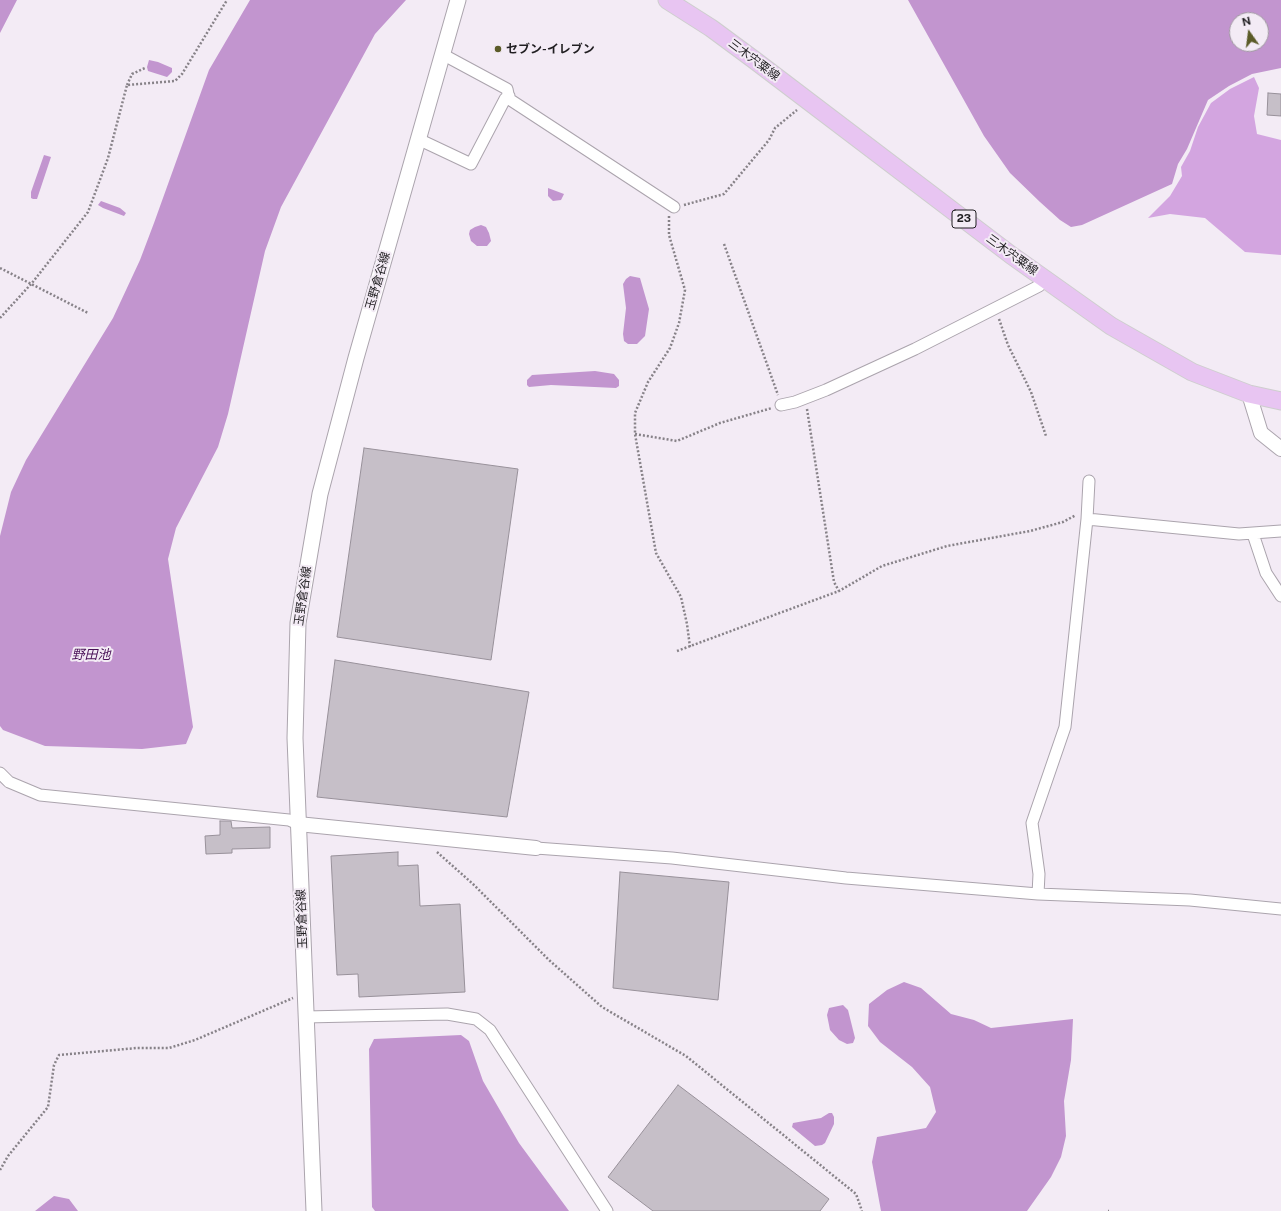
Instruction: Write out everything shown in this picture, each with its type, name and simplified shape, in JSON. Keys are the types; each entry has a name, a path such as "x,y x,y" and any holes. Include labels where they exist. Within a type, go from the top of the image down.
{"main road":[{"name":"玉野倉谷線","path":"314,1211 305,1017 295,738 298,623 320,494 356,358 458,0"},
{"name":"三木宍粟線","path":"667,0 711,28 1011,255 1111,326 1192,372 1249,394 1281,401"}],"street":[{"path":"442,54 507,89 509,99 674,207"},
{"path":"418,139 470,164 505,99 509,96"},
{"path":"781,405 804,399 915,349 1039,286 1044,278"},
{"path":"1249,394 1261,433 1281,449"},
{"path":"1038,894 1039,874 1032,823 1065,727 1087,519 1089,481"},
{"path":"1087,519 1253,534 1281,531"},
{"path":"1253,534 1266,573 1281,596"},
{"path":"0,773 9,782 40,795 84,801 289,820 298,824 536,848 672,858 846,878 1038,894 1190,900 1281,909"},
{"path":"305,1017 447,1014 476,1019 490,1030 607,1211"}],"path":[{"path":"127,85 175,81 194,55 227,0"},
{"path":"0,318 32,283 88,212 108,158 127,85 132,74 145,68"},
{"path":"690,647 681,597 656,553 635,434 635,413 648,382 670,348 679,322 685,290 669,235 669,215 674,207 724,194 769,140 774,128 798,109 804,98"},
{"path":"635,434 677,440 720,423 781,405 724,244"},
{"path":"0,268 32,283 88,313"},
{"path":"996,308 1008,345 1031,392 1046,436"},
{"path":"804,399 834,582 839,591"},
{"path":"677,652 839,591 882,566 947,546 1030,531 1063,522 1078,514 1087,519"},
{"path":"434,838 435,851 472,884 549,960 602,1007 686,1056 856,1194 862,1211"},
{"path":"0,1170 8,1156 48,1107 54,1065 59,1055 136,1048 169,1048 196,1040 305,993"}],"shaded area":[{"path":"1254,77 1259,88 1254,116 1257,134 1281,140 1281,255 1245,252 1205,218 1170,214 1148,218 1170,196 1182,176 1181,167 1190,151 1198,127 1211,103 1230,89"}],"water":[{"path":"0,0 17,0 0,33"},
{"name":"野田池","path":"250,0 406,0 375,34 281,207 265,251 228,414 218,447 176,528 168,559 193,727 186,744 142,749 45,746 3,730 0,726 0,536 11,492 26,460 113,318 140,260 209,70"},
{"path":"908,0 1281,0 1281,68 1252,74 1229,86 1208,100 1187,149 1178,164 1172,184 1082,225 1071,227 1060,220 1010,173 984,136"},
{"path":"149,60 172,68 172,72 167,77 148,71 147,67"},
{"path":"44,155 51,157 37,199 33,199 31,198 31,192"},
{"path":"548,188 564,194 561,200 553,201 548,196"},
{"path":"101,201 120,208 126,213 124,216 103,208 98,205"},
{"path":"481,225 486,227 489,233 491,241 487,246 477,246 471,241 469,234 470,230"},
{"path":"630,276 640,278 649,309 645,336 637,344 628,344 624,341 623,334 626,308 623,284"},
{"path":"595,371 614,374 619,380 619,386 616,388 551,385 529,387 527,385 527,380 532,375"},
{"path":"904,982 921,988 951,1014 974,1020 991,1028 1073,1019 1071,1060 1064,1101 1066,1136 1061,1157 1051,1177 1027,1211 881,1211 872,1162 877,1137 926,1128 936,1112 930,1087 912,1067 880,1042 868,1026 869,1004 887,990"},
{"path":"843,1005 848,1010 855,1038 853,1043 847,1044 839,1040 830,1030 827,1015 829,1008"},
{"path":"461,1035 469,1041 483,1081 519,1143 569,1211 375,1211 372,1207 369,1049 374,1039"},
{"path":"829,1113 832,1113 834,1117 834,1124 825,1143 822,1145 815,1146 792,1127 793,1123 821,1118"},
{"path":"54,1196 69,1199 78,1211 35,1211"}],"building":[{"path":"1268,93 1281,94 1281,116 1267,115"},
{"path":"364,448 518,469 491,660 337,637"},
{"path":"335,660 529,692 507,817 317,797"},
{"path":"220,821 231,821 232,828 270,827 270,848 232,849 232,853 206,854 205,836 220,835"},
{"path":"398,852 398,866 418,865 420,906 460,904 465,992 359,997 358,974 337,975 331,856"},
{"path":"620,872 729,882 718,1000 613,988"},
{"path":"678,1085 829,1199 820,1211 653,1211 608,1177"}],"place":[{"name":"セブン-イレブン","path":"498,49"}]}
